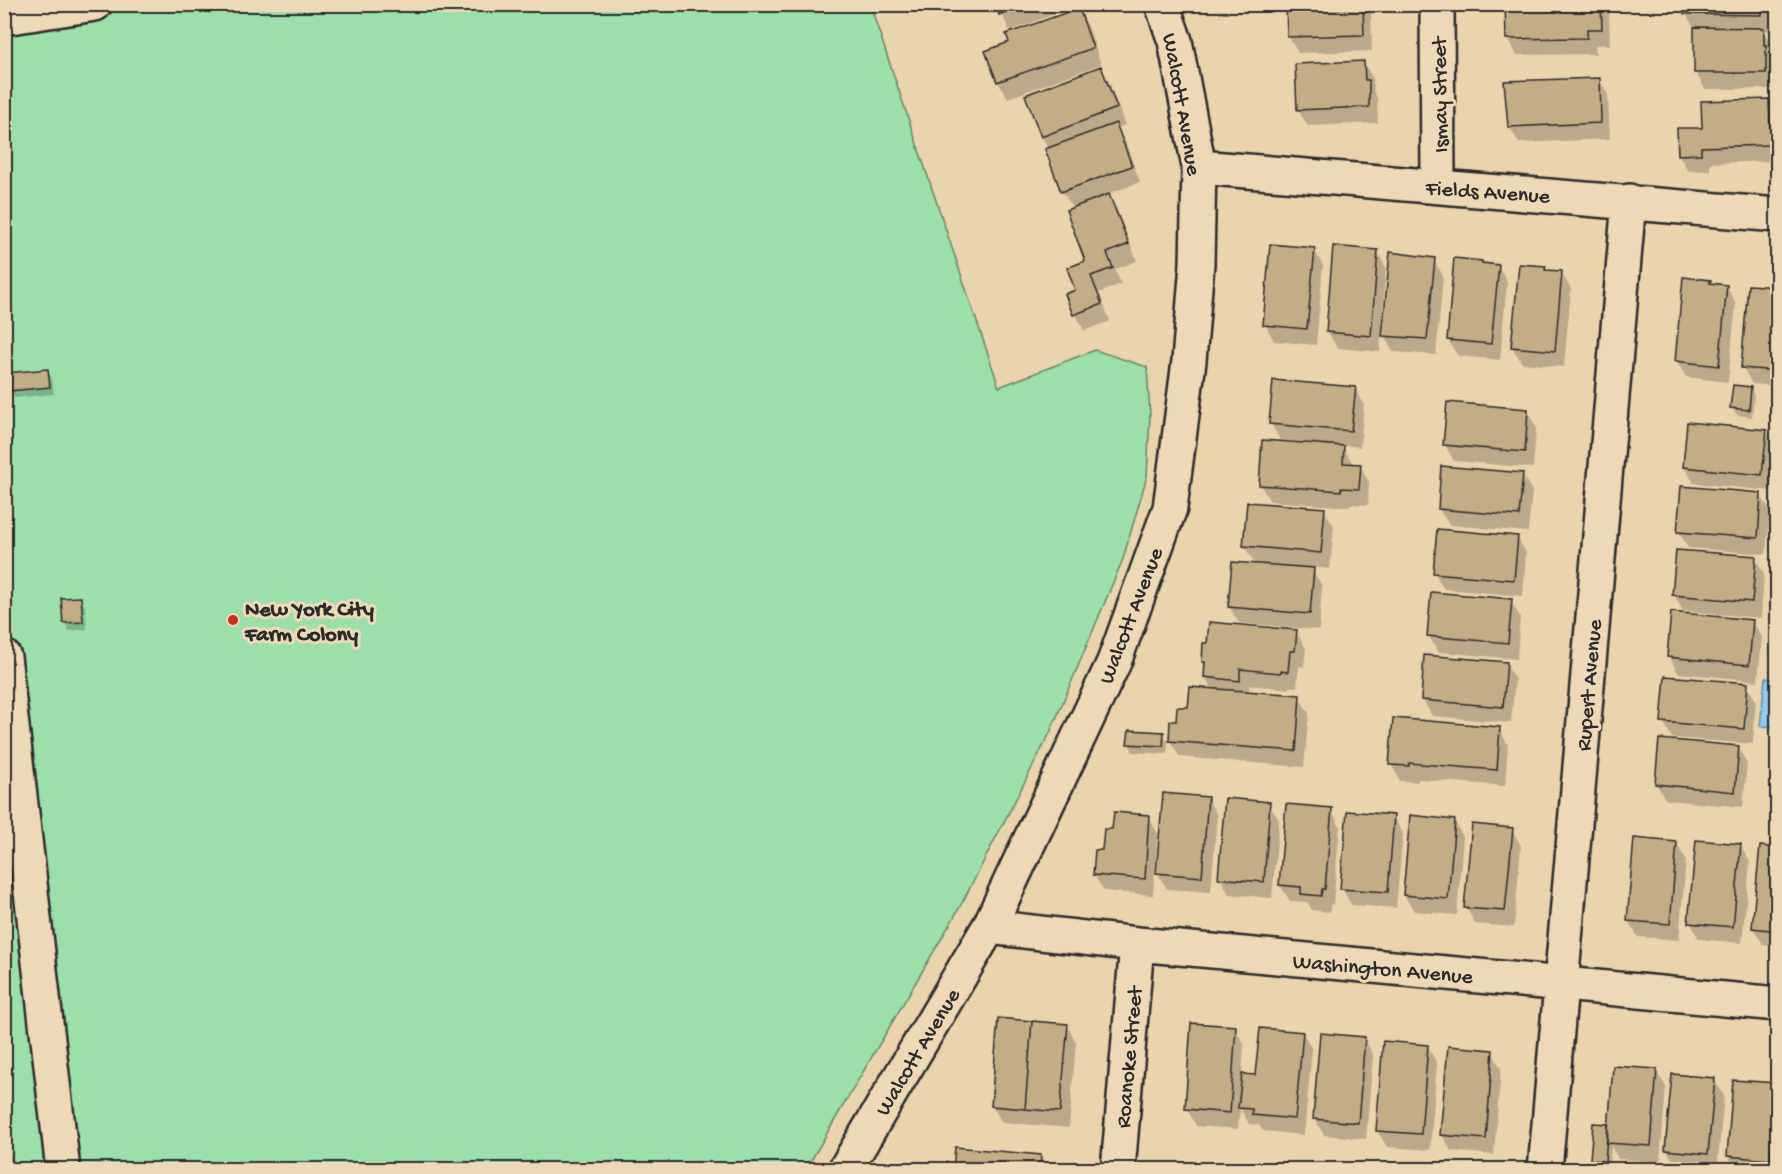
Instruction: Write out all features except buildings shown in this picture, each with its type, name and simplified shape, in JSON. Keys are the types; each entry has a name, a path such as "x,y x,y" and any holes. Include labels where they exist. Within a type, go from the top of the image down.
{"street":[{"path":"4,18 95,4"},
{"name":"Walcott Avenue","path":"845,1170 989,927 1114,662 1170,508 1189,361 1197,264 1199,167 1175,41 1162,4"},
{"name":"Ismay Street","path":"1437,4 1438,186"},
{"name":"Fields Avenue","path":"1199,167 1778,215"},
{"name":"Rupert Avenue","path":"1545,1170 1629,201"},
{"path":"4,657 63,1170"},
{"name":"Washington Avenue","path":"989,927 1137,944 1778,1004"},
{"name":"Roanoke Street","path":"1118,1170 1137,944"}],"green space":[{"path":"5,5 870,5 999,387 1095,350 1147,367 1150,415 1147,476 1123,559 1050,733 960,907 806,1169 5,1170"}],"water":[{"path":"1765,678 1777,680 1777,727 1760,726"}],"place":[{"name":"New York City Farm Colony","path":"233,620"}]}
